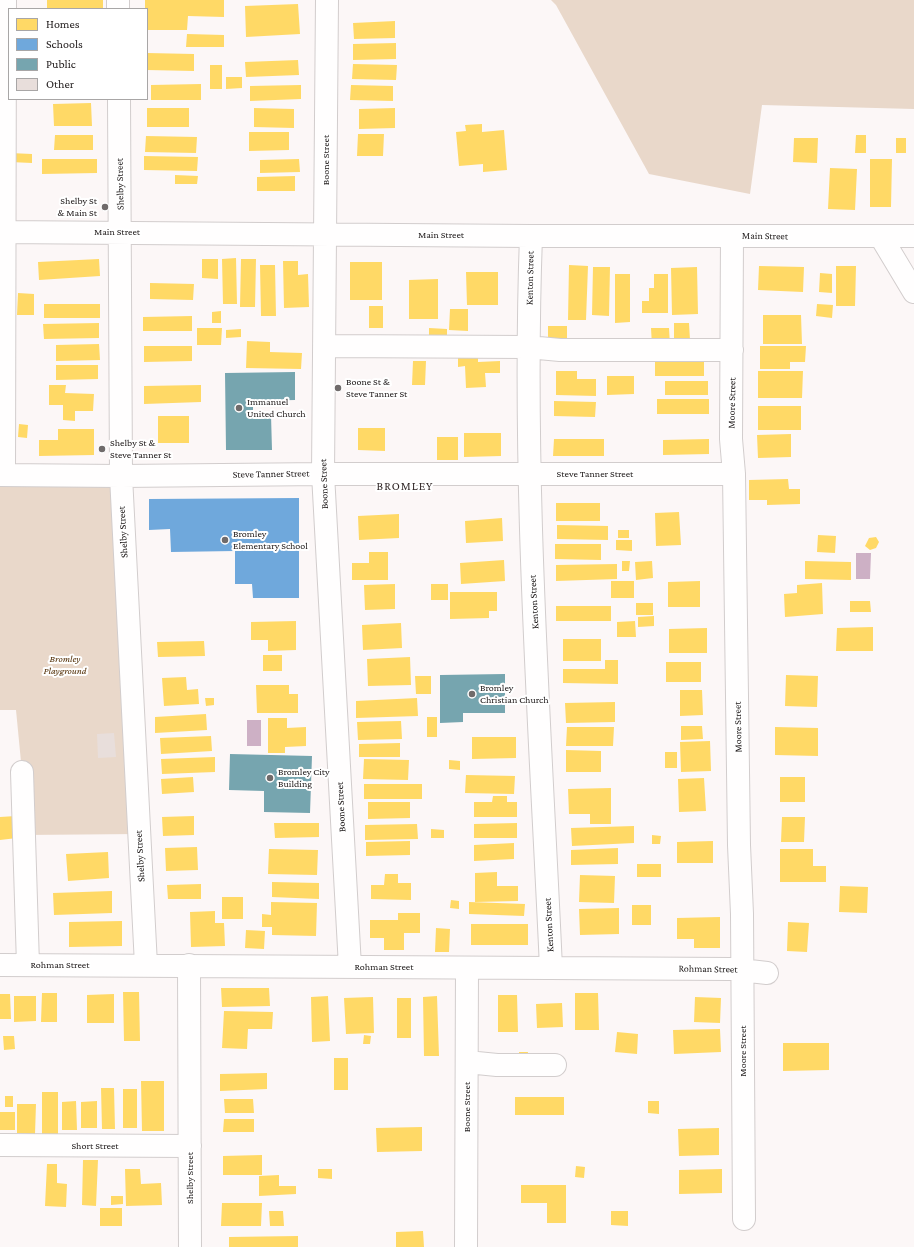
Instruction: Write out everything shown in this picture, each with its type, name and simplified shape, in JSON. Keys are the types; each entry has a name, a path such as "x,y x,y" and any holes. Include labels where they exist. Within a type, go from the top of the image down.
{"street":[{"path":"2,475 2,232 5,0"},
{"name":"Boone Street","path":"327,0 323,474 350,967"},
{"name":"Shelby Street","path":"120,100 121,476 146,965"},
{"name":"Main Street","path":"2,232 531,236 914,236"},
{"name":"Kenton Street","path":"531,236 528,347 529,474 551,968"},
{"name":"Moore Street","path":"732,236 731,438 734,474 739,844 742,914 744,1219"},
{"path":"881,237 914,292"},
{"path":"325,346 528,347 560,350 732,350"},
{"name":"Steve Tanner Street","path":"2,475 734,474"},
{"path":"22,772 28,965"},
{"name":"Rohman Street","path":"0,965 732,969 767,973"},
{"name":"Shelby Street","path":"189,965 190,1247"},
{"name":"Boone Street","path":"466,1247 467,968"},
{"path":"467,1062 497,1065 555,1065"},
{"name":"Short Street","path":"0,1145 190,1146"}],"green space":[{"path":"551,0 914,0 914,109 762,105 750,194 649,174 556,5"},
{"name":"Bromley Playground","path":"0,475 121,476 139,834 24,835 22,772 16,710 0,710"}],"shaded area":[{"path":"856,553 871,553 870,579 856,579"},
{"path":"247,720 261,720 261,746 247,746"}],"building: Homes":[{"path":"47,0 103,0 103,8 47,8"},
{"path":"145,0 224,0 224,17 188,16 187,30 148,30 148,8 145,8"},
{"path":"298,4 300,34 246,37 245,6"},
{"path":"395,21 395,38 354,39 353,23"},
{"path":"187,34 224,35 224,47 186,47"},
{"path":"396,43 396,59 353,60 353,44"},
{"path":"148,53 194,54 194,71 148,70"},
{"path":"298,60 299,75 246,77 245,62"},
{"path":"353,64 397,65 396,80 352,79"},
{"path":"210,65 222,65 222,89 210,89"},
{"path":"226,77 242,77 242,88 226,89"},
{"path":"201,84 201,100 151,100 151,85"},
{"path":"301,85 301,99 250,101 250,86"},
{"path":"351,85 393,86 393,101 350,100"},
{"path":"91,103 92,126 54,126 53,104"},
{"path":"147,108 189,108 189,127 147,127"},
{"path":"254,108 294,109 294,128 254,127"},
{"path":"395,108 395,128 359,129 359,109"},
{"path":"482,124 482,132 504,130 507,170 483,172 483,164 459,166 456,132 466,131 465,125"},
{"path":"249,132 289,132 289,150 249,151"},
{"path":"358,134 384,134 383,156 357,156"},
{"path":"55,135 93,135 93,150 54,150"},
{"path":"856,135 866,135 866,153 855,153"},
{"path":"146,136 197,137 196,153 145,152"},
{"path":"794,138 818,138 817,163 793,162"},
{"path":"896,138 906,138 906,153 896,153"},
{"path":"10,153 32,154 32,163 10,162"},
{"path":"144,156 198,157 197,171 144,170"},
{"path":"42,159 97,159 97,173 42,174"},
{"path":"299,159 300,172 260,173 260,160"},
{"path":"870,159 892,159 891,207 870,207"},
{"path":"830,168 857,169 855,210 828,209"},
{"path":"175,175 198,176 197,184 175,184"},
{"path":"295,176 295,191 257,191 257,177"},
{"path":"236,258 237,304 223,304 222,259"},
{"path":"99,259 100,276 39,280 38,262"},
{"path":"202,259 218,259 218,279 202,278"},
{"path":"241,259 256,259 255,307 240,307"},
{"path":"283,261 298,261 298,275 308,274 309,307 284,308"},
{"path":"350,262 382,262 382,300 350,300"},
{"path":"260,265 275,265 276,316 261,316"},
{"path":"569,265 588,266 586,320 568,320"},
{"path":"759,266 804,267 803,292 758,290"},
{"path":"836,266 856,266 855,306 836,306"},
{"path":"593,267 610,267 609,316 592,315"},
{"path":"697,267 698,314 672,315 671,268"},
{"path":"466,272 498,272 498,305 467,305"},
{"path":"820,273 832,274 832,293 819,292"},
{"path":"615,274 630,274 630,322 615,323"},
{"path":"654,274 668,274 668,313 642,313 642,301 649,301 649,288 654,288"},
{"path":"438,279 438,319 409,319 409,280"},
{"path":"150,283 194,284 193,300 150,299"},
{"path":"18,293 34,294 34,315 17,315"},
{"path":"44,304 100,304 100,318 44,318"},
{"path":"817,304 833,305 832,318 816,316"},
{"path":"369,306 383,306 383,328 369,328"},
{"path":"450,309 468,309 468,331 449,330"},
{"path":"221,311 221,323 212,323 212,312"},
{"path":"763,315 801,315 802,344 763,344"},
{"path":"192,316 192,331 143,331 143,317"},
{"path":"99,323 99,338 44,339 43,324"},
{"path":"674,323 689,323 690,340 674,340"},
{"path":"548,326 567,326 567,342 548,341"},
{"path":"197,328 222,328 221,345 197,345"},
{"path":"429,328 447,329 447,344 429,344"},
{"path":"651,328 669,328 670,345 652,346"},
{"path":"241,329 241,337 226,338 226,330"},
{"path":"247,341 270,342 270,352 302,353 301,369 246,368"},
{"path":"99,344 100,360 56,361 56,345"},
{"path":"144,346 192,346 192,361 144,362"},
{"path":"760,346 806,346 805,362 790,362 790,369 760,369"},
{"path":"458,354 478,354 478,362 500,361 500,373 485,373 486,387 466,388 465,366 458,367"},
{"path":"413,361 426,361 425,385 412,385"},
{"path":"655,361 704,361 704,376 655,376"},
{"path":"56,365 98,365 98,379 56,380"},
{"path":"556,371 577,371 577,379 596,379 596,396 556,395"},
{"path":"758,371 803,371 802,398 758,398"},
{"path":"607,376 634,376 634,394 607,395"},
{"path":"665,381 708,381 708,395 665,395"},
{"path":"49,385 66,385 65,393 94,394 93,411 75,411 75,421 63,420 63,405 49,405"},
{"path":"201,385 201,402 144,404 144,386"},
{"path":"657,399 709,399 709,414 657,414"},
{"path":"554,401 596,402 595,417 554,416"},
{"path":"758,406 801,406 801,430 758,430"},
{"path":"158,416 189,416 189,443 158,443"},
{"path":"19,424 28,425 27,438 18,437"},
{"path":"358,428 385,428 385,451 358,450"},
{"path":"58,429 94,429 94,455 39,456 39,440 58,440"},
{"path":"464,433 501,433 501,456 464,457"},
{"path":"791,434 791,457 758,458 757,435"},
{"path":"437,437 458,437 458,460 437,460"},
{"path":"554,439 604,439 604,456 553,456"},
{"path":"709,439 709,454 663,455 663,440"},
{"path":"788,479 789,489 800,489 800,504 767,505 767,500 749,500 749,480"},
{"path":"556,503 600,503 600,521 556,521"},
{"path":"679,512 681,545 656,546 655,513"},
{"path":"399,514 399,538 359,540 358,516"},
{"path":"502,518 503,541 466,543 465,521"},
{"path":"557,525 608,526 608,540 557,539"},
{"path":"618,530 629,530 629,538 618,538"},
{"path":"818,535 836,536 835,553 817,552"},
{"path":"876,537 879,542 876,548 870,550 865,546 869,538"},
{"path":"616,540 632,540 632,551 616,550"},
{"path":"555,544 601,544 601,560 555,559"},
{"path":"369,552 388,552 388,580 352,580 352,563 369,563"},
{"path":"504,560 505,581 461,584 460,563"},
{"path":"622,561 630,561 629,571 622,571"},
{"path":"652,561 653,578 636,580 635,562"},
{"path":"805,561 851,562 851,580 805,579"},
{"path":"617,564 617,579 556,581 556,565"},
{"path":"611,581 634,581 634,598 611,598"},
{"path":"700,581 700,607 668,607 668,582"},
{"path":"822,583 823,614 785,617 784,594 797,593 797,585"},
{"path":"395,584 395,609 365,610 364,585"},
{"path":"431,584 448,584 448,600 431,600"},
{"path":"450,592 497,592 497,611 489,611 489,618 450,619"},
{"path":"850,601 870,601 871,612 850,612"},
{"path":"636,603 653,603 653,615 636,615"},
{"path":"556,606 611,606 611,621 556,621"},
{"path":"654,616 654,626 638,627 638,617"},
{"path":"296,621 296,650 268,651 268,640 251,640 251,622"},
{"path":"635,621 636,637 617,637 617,622"},
{"path":"401,623 402,648 363,650 362,625"},
{"path":"873,627 873,651 836,651 837,628"},
{"path":"707,628 707,653 669,653 669,629"},
{"path":"563,639 601,639 601,661 563,661"},
{"path":"204,641 205,656 158,657 157,642"},
{"path":"263,655 282,655 282,671 263,671"},
{"path":"410,657 411,685 368,686 367,659"},
{"path":"605,660 618,660 618,684 563,683 563,669 605,669"},
{"path":"666,662 701,662 701,682 666,682"},
{"path":"786,675 818,676 817,707 785,706"},
{"path":"415,676 431,676 431,694 416,694"},
{"path":"186,677 187,690 198,689 199,704 164,706 162,678"},
{"path":"256,685 289,685 289,694 298,694 298,713 257,713"},
{"path":"680,690 702,690 703,715 680,716"},
{"path":"205,698 214,698 214,705 206,706"},
{"path":"417,698 418,716 356,718 356,701"},
{"path":"615,702 615,722 566,723 565,703"},
{"path":"206,714 207,730 155,733 155,717"},
{"path":"427,717 437,717 437,737 427,737"},
{"path":"268,718 287,718 287,728 306,727 306,746 285,747 285,753 268,753"},
{"path":"401,721 402,739 358,740 357,722"},
{"path":"681,726 702,726 703,739 681,740"},
{"path":"567,727 614,727 613,746 566,746"},
{"path":"775,727 818,728 818,756 775,755"},
{"path":"211,736 212,751 161,754 160,738"},
{"path":"472,737 516,737 516,758 472,759"},
{"path":"710,741 711,771 681,772 680,742"},
{"path":"400,743 400,757 359,757 359,744"},
{"path":"566,750 601,751 601,772 566,772"},
{"path":"665,752 677,752 677,768 665,768"},
{"path":"215,757 215,772 162,774 161,759"},
{"path":"364,759 409,760 408,780 363,779"},
{"path":"449,760 460,761 460,770 449,769"},
{"path":"466,775 515,776 514,794 465,793"},
{"path":"193,777 194,792 162,794 161,779"},
{"path":"780,777 805,777 805,802 780,802"},
{"path":"704,778 706,811 679,812 678,779"},
{"path":"364,784 422,784 422,799 364,799"},
{"path":"611,788 611,824 590,824 590,814 569,814 568,789"},
{"path":"493,796 507,796 507,802 517,802 517,817 474,817 474,802 492,802"},
{"path":"368,802 410,802 410,818 368,819"},
{"path":"16,816 17,838 0,840 0,817"},
{"path":"194,816 194,835 163,836 162,817"},
{"path":"782,817 805,817 804,842 781,842"},
{"path":"274,823 319,823 319,837 275,838"},
{"path":"517,823 517,838 474,838 474,824"},
{"path":"417,824 418,839 365,840 365,825"},
{"path":"634,826 634,843 572,846 571,828"},
{"path":"431,829 444,830 444,838 431,838"},
{"path":"652,835 661,836 660,844 652,844"},
{"path":"410,841 410,855 366,856 366,842"},
{"path":"713,841 713,863 677,863 677,842"},
{"path":"514,843 514,859 474,861 474,845"},
{"path":"197,847 198,870 166,871 165,848"},
{"path":"618,848 618,864 571,865 571,850"},
{"path":"269,849 318,850 317,875 268,874"},
{"path":"780,849 813,849 813,866 826,866 826,882 780,882"},
{"path":"108,852 109,878 68,881 66,854"},
{"path":"637,864 661,864 661,877 637,877"},
{"path":"497,872 497,886 518,886 518,901 475,902 475,873"},
{"path":"385,874 398,874 398,883 411,883 411,900 371,899 371,885 384,885"},
{"path":"580,875 615,876 614,903 579,902"},
{"path":"272,882 319,883 319,899 272,897"},
{"path":"201,884 201,899 168,899 167,885"},
{"path":"840,886 868,887 867,913 839,912"},
{"path":"112,891 112,913 54,915 53,893"},
{"path":"222,897 243,897 243,919 222,919"},
{"path":"451,900 459,901 459,909 450,908"},
{"path":"271,902 317,903 316,936 272,935 272,927 262,927 262,914 271,915"},
{"path":"469,902 525,904 524,916 469,914"},
{"path":"632,905 651,905 651,925 632,925"},
{"path":"619,908 619,934 580,935 579,909"},
{"path":"215,911 215,923 224,923 225,946 191,947 190,912"},
{"path":"398,913 420,913 420,933 404,933 404,950 384,950 384,938 370,938 370,920 398,920"},
{"path":"720,917 720,948 694,948 694,939 677,939 677,918"},
{"path":"122,921 122,946 69,947 69,922"},
{"path":"788,922 809,923 807,952 787,951"},
{"path":"471,924 528,924 528,945 471,945"},
{"path":"436,928 450,929 449,952 435,952"},
{"path":"246,930 265,931 264,949 245,948"},
{"path":"221,988 269,988 270,1006 222,1007"},
{"path":"123,992 139,992 140,1041 124,1041"},
{"path":"42,993 57,993 57,1022 41,1022"},
{"path":"575,993 598,993 599,1030 575,1030"},
{"path":"0,994 10,994 11,1019 0,1019"},
{"path":"114,994 114,1023 87,1023 87,995"},
{"path":"498,995 517,995 518,1032 498,1032"},
{"path":"14,996 36,996 36,1021 14,1022"},
{"path":"328,996 330,1041 312,1042 311,997"},
{"path":"437,996 439,1056 424,1056 423,997"},
{"path":"373,997 374,1033 346,1034 344,998"},
{"path":"695,997 721,998 720,1023 694,1022"},
{"path":"397,998 411,998 411,1038 397,1038"},
{"path":"562,1003 563,1027 537,1028 536,1004"},
{"path":"224,1011 273,1012 272,1029 248,1029 247,1049 222,1048"},
{"path":"720,1029 721,1052 674,1054 673,1030"},
{"path":"617,1032 638,1034 637,1054 615,1052"},
{"path":"364,1035 371,1036 370,1044 363,1044"},
{"path":"3,1036 14,1036 15,1049 4,1050"},
{"path":"783,1043 829,1043 829,1070 783,1071"},
{"path":"519,1052 528,1052 527,1060 519,1059"},
{"path":"334,1058 348,1058 348,1090 334,1090"},
{"path":"267,1073 267,1089 220,1091 220,1074"},
{"path":"141,1081 164,1081 164,1131 142,1131"},
{"path":"101,1088 114,1088 115,1129 102,1129"},
{"path":"123,1089 137,1089 137,1128 123,1128"},
{"path":"42,1092 58,1092 58,1134 42,1134"},
{"path":"5,1096 13,1096 13,1107 5,1107"},
{"path":"515,1097 564,1097 564,1115 515,1115"},
{"path":"224,1099 253,1099 254,1113 225,1113"},
{"path":"76,1101 77,1130 62,1130 62,1102"},
{"path":"97,1101 97,1128 81,1128 81,1102"},
{"path":"648,1101 659,1101 659,1114 648,1113"},
{"path":"17,1104 36,1104 35,1134 17,1133"},
{"path":"0,1112 15,1112 15,1130 0,1130"},
{"path":"224,1119 254,1119 254,1132 223,1132"},
{"path":"422,1127 422,1151 377,1152 376,1128"},
{"path":"719,1128 719,1155 679,1156 678,1129"},
{"path":"262,1155 262,1175 223,1175 223,1156"},
{"path":"83,1160 98,1160 96,1206 82,1205"},
{"path":"47,1164 57,1164 57,1183 67,1184 66,1207 45,1206"},
{"path":"576,1166 585,1167 584,1178 575,1177"},
{"path":"125,1169 140,1169 141,1184 161,1183 162,1205 126,1206"},
{"path":"318,1169 332,1169 332,1179 318,1178"},
{"path":"722,1169 722,1193 679,1194 679,1170"},
{"path":"279,1175 279,1186 296,1186 296,1194 259,1196 259,1176"},
{"path":"521,1185 566,1185 566,1223 547,1223 547,1203 521,1203"},
{"path":"111,1196 123,1196 123,1204 111,1205"},
{"path":"222,1203 262,1203 261,1226 221,1226"},
{"path":"100,1208 122,1208 122,1226 100,1226"},
{"path":"269,1211 283,1211 284,1226 270,1226"},
{"path":"611,1211 628,1211 628,1226 611,1225"},
{"path":"423,1231 424,1247 396,1247 396,1232"},
{"path":"298,1236 298,1247 229,1247 229,1237"}],"building: Schools":[{"path":"299,498 299,598 253,598 252,584 235,584 235,551 171,552 170,529 149,530 149,499"}],"building: Public":[{"name":"Immanuel United Church","path":"295,372 295,400 253,401 253,416 271,415 272,450 226,450 225,373"},
{"name":"Bromley Christian Church","path":"505,674 505,713 463,713 463,722 440,723 440,675"},
{"name":"Bromley City Building","path":"230,754 312,756 310,813 264,812 264,791 229,790"}],"building: Other":[{"path":"114,733 116,757 98,758 97,734"}],"place":[{"name":"Shelby St & Main St","path":"105,207"},
{"name":"Boone St & Steve Tanner St","path":"338,388"},
{"name":"Immanuel United Church","path":"239,408"},
{"name":"Shelby St & Steve Tanner St","path":"102,449"},
{"name":"Bromley Elementary School","path":"225,540"},
{"name":"Bromley Christian Church","path":"472,694"},
{"name":"Bromley City Building","path":"270,778"}],"district":[{"name":"BROMLEY","path":"405,486"}]}
